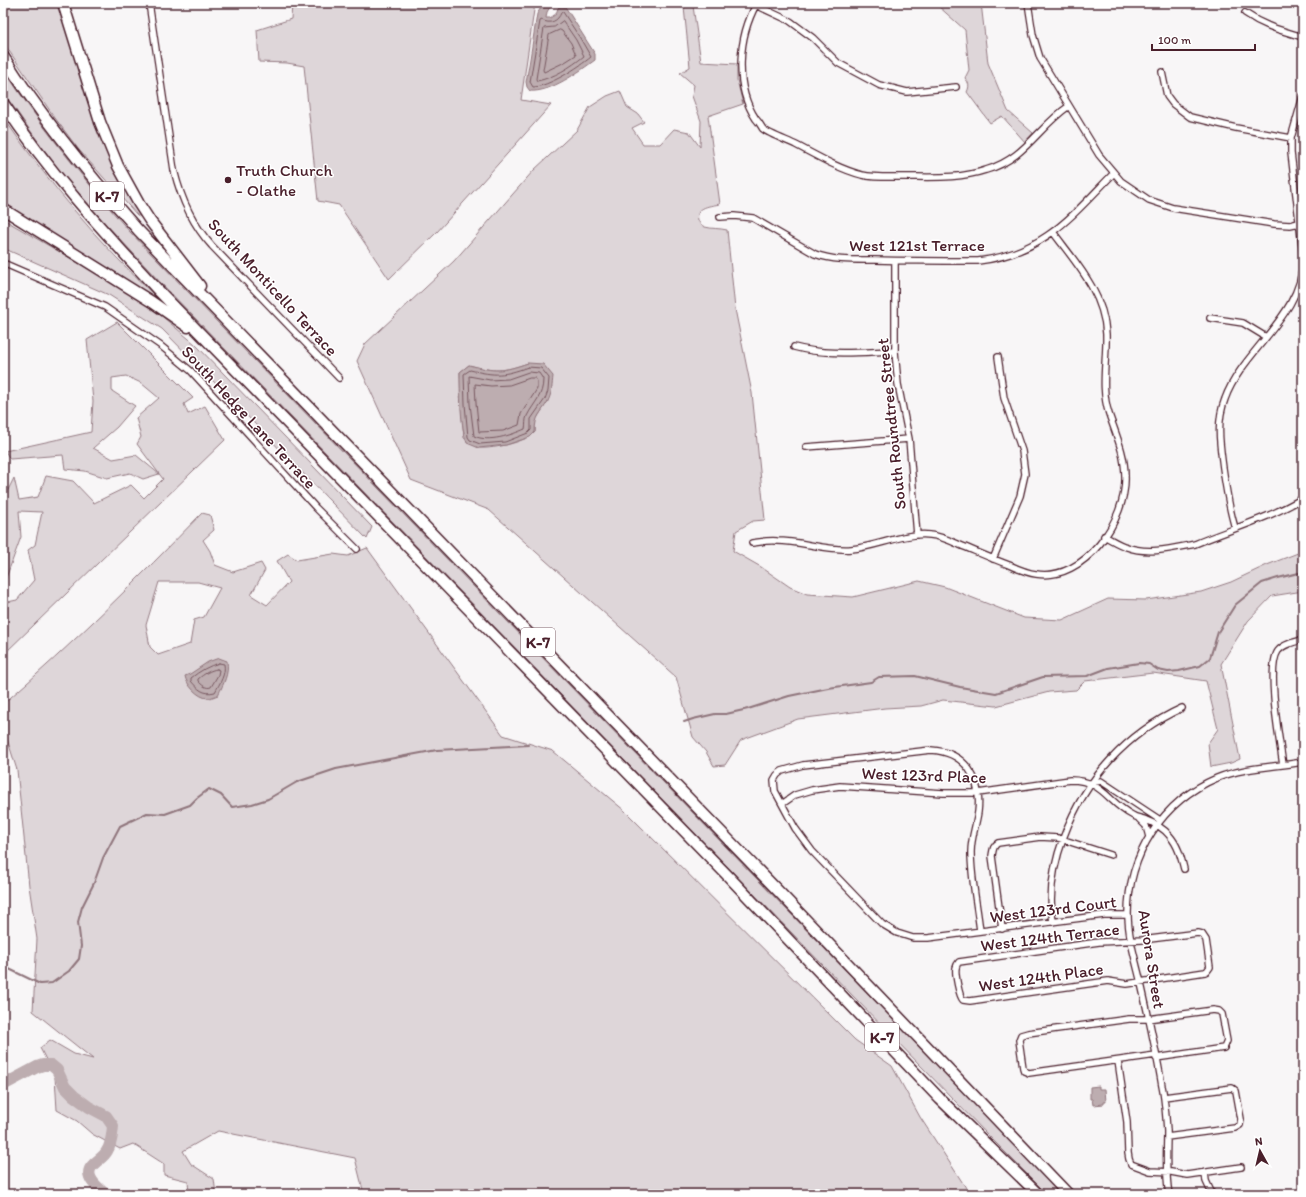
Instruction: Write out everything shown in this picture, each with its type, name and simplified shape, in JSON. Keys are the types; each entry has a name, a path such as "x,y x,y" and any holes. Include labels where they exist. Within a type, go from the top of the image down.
{"highway":[{"path":"63,3 100,122 122,173 150,221 227,322"},
{"name":"K-7","path":"3,56 59,137 109,198 138,230 784,896 1068,1194"},
{"name":"K-7","path":"3,103 38,153 91,217 152,283 718,866 940,1099 1038,1194"},
{"path":"3,209 208,340"}],"street":[{"name":"South Monticello Terrace","path":"149,3 174,170 184,202 196,226 212,246 339,378"},
{"path":"1028,3 1032,35 1040,58 1099,155 1113,174 1121,181 1149,200 1173,208 1274,224 1290,225 1299,223"},
{"path":"956,87 907,92 878,85 838,63 814,38 790,21 756,4 747,27 742,51 741,76 751,110 763,129 838,166 862,175 896,177 955,177 985,171 1013,157 1028,146 1051,120 1069,106"},
{"path":"1245,12 1258,23 1303,37"},
{"path":"1162,72 1167,96 1173,104 1190,117 1236,128 1291,138"},
{"path":"1303,96 1291,138 1292,167 1303,254"},
{"name":"West 121st Terrace","path":"720,217 734,216 753,218 815,254 825,258 895,261 978,261 1014,253 1033,245 1053,232 1074,214 1113,174"},
{"path":"752,543 776,540 832,549 849,549 866,547 917,535 928,534 942,537 993,559 1036,574 1058,573 1072,568 1094,551 1120,506 1125,476 1123,456 1107,407 1105,394 1104,380 1106,343 1102,310 1092,286 1053,232"},
{"path":"1234,528 1229,509 1220,441 1220,416 1225,399 1234,381 1285,312 1294,296 1300,281 1303,260"},
{"name":"South Roundtree Street","path":"895,261 895,351 898,384 909,439 917,535"},
{"name":"South Hedge Lane Terrace","path":"3,263 105,307 161,346 191,371 316,508 358,549"},
{"path":"1210,318 1243,322 1266,337"},
{"path":"794,347 808,351 825,353 895,351"},
{"path":"993,559 1020,496 1025,474 1022,451 1004,398 998,356"},
{"path":"806,447 909,439"},
{"path":"1104,536 1128,548 1148,551 1195,544 1287,507 1303,498"},
{"path":"1283,765 1276,712 1274,680 1275,658 1282,647 1289,643 1303,640"},
{"path":"1053,922 1051,907 1052,882 1055,864 1062,840 1076,807 1090,783 1121,748 1159,719 1182,708"},
{"name":"West 123rd Court","path":"978,793 976,782 968,766 949,753 931,750 813,763 788,769 777,775 774,780 775,791 795,828 812,851 882,924 897,933 913,938 928,938 1104,915 1128,914"},
{"name":"Aurora Street","path":"1169,1194 1167,1172 1166,1111 1164,1097 1140,982 1128,914 1134,867 1156,825 1187,795 1217,778 1247,770 1303,762"},
{"name":"West 123rd Place","path":"782,804 795,796 812,790 840,786 944,793 978,793 1070,780 1080,780 1090,783 1107,794 1121,809 1137,818"},
{"name":"West 123rd Place","path":"1090,783 1101,781 1160,820"},
{"path":"978,793 978,810 972,843 971,862 980,931"},
{"path":"1137,818 1147,820 1169,835 1180,854 1184,869"},
{"path":"1137,818 1146,826 1149,837"},
{"path":"1002,929 992,856 994,845 998,843 1040,837 1051,837 1111,855"},
{"name":"West 124th Terrace","path":"962,999 956,969 960,962 1100,942 1132,941 1198,933 1202,934 1204,937"},
{"name":"West 124th Place","path":"962,999 970,1001 1108,981 1127,984 1207,971 1210,967 1204,937"},
{"path":"1217,1010 1223,1015 1227,1041 1226,1046 1222,1049 1118,1061 1036,1073 1027,1073 1023,1068 1019,1040 1023,1034 1129,1019 1148,1019 1217,1010"},
{"path":"1118,1061 1127,1122 1129,1159 1132,1164 1150,1171 1187,1175 1241,1167"},
{"path":"1164,1097 1232,1088 1236,1091 1241,1123 1235,1128 1167,1137"},
{"path":"1204,1172 1212,1194"}],"shaded area":[{"path":"3,3 58,3 80,73 143,218 137,215 79,150 55,118 3,42"},
{"path":"292,3 535,3 521,100 551,105 437,232 389,279 339,205 318,201 304,66 287,63 259,62 257,30 291,19"},
{"path":"938,3 981,3 988,63 1008,111 1033,133 1025,142 1002,116 990,123 967,92 969,85 965,78 969,70 965,30 937,5"},
{"path":"693,6 701,62 737,64 737,80 743,104 708,116 720,204 701,209 698,215 698,221 704,227 727,230 735,309 752,393 765,520 753,521 736,531 733,551 761,567 790,587 807,594 853,597 919,581 945,587 1024,618 1062,620 1108,599 1146,600 1201,592 1231,582 1267,565 1303,551 1303,591 1272,596 1248,621 1221,664 1240,759 1231,763 1211,767 1208,743 1218,729 1206,681 1153,673 1085,681 1076,690 1049,692 996,706 943,700 921,706 885,708 798,719 741,740 725,765 714,766 706,752 693,737 676,677 489,510 411,480 357,361 365,344 454,261 534,170 577,130 590,107 607,96 620,91 627,107 638,114 644,122 632,128 643,144 660,144 674,129 689,132 700,147 701,121 692,96 694,85 680,73 690,67 684,7","holes":["528,363 548,401 535,421 535,432 531,436 517,442 501,446 480,448 464,438 460,372 469,365 499,370"]},
{"path":"3,68 32,111 63,152 129,231 1061,1194 1047,1194 987,1134 160,282 62,174 3,92"},
{"path":"3,117 38,165 75,211 114,255 156,297 154,298 3,203"},
{"path":"3,219 151,307 195,344 372,527 367,539 162,329 109,295 3,248"},
{"path":"117,322 193,398 184,404 188,414 205,406 225,440 3,655 3,603 17,600 34,580 28,550 35,545 42,512 19,511 21,537 3,586 3,500 14,478 19,500 38,497 46,476 73,481 94,503 131,485 144,498 163,479 137,444 141,437 136,418 159,398 141,383 126,376 112,378 112,391 135,406 117,427 93,448 113,459 136,455 159,474 143,479 130,473 107,478 85,471 65,469 63,455 10,459 5,451 91,432 93,401 87,340"},
{"path":"202,513 210,515 214,530 203,540 210,551 215,565 233,572 261,563 265,570 251,595 267,605 289,582 277,561 288,554 297,560 333,554 348,556 367,548 503,735 553,751 625,811 855,1040 892,1066 920,1117 970,1194 364,1194 355,1158 218,1131 183,1151 191,1164 214,1179 216,1194 189,1194 188,1181 164,1175 164,1164 133,1144 120,1149 92,1134 77,1121 57,1110 55,1077 40,1048 50,1040 74,1054 93,1059 33,1011 37,939 29,886 17,770 3,726 3,704 80,635","holes":["159,582 198,582 220,588 204,617 194,620 190,644 158,655 150,647 146,625"]}],"water":[{"path":"544,3 548,3 550,7 546,18 550,18 556,14 558,8 562,5 566,8 595,54 595,60 555,85 538,91 530,91 526,82 537,14"},
{"path":"528,363 543,364 553,376 552,389 548,401 537,418 535,432 530,437 506,445 479,448 467,443 463,428 460,398 460,372 469,365 498,370"},
{"path":"219,658 227,661 227,674 218,695 209,698 200,696 193,690 185,676 208,662"},
{"path":"1099,1086 1099,1089 1105,1089 1106,1102 1104,1102 1104,1104 1093,1105 1092,1099 1090,1099 1090,1087"}],"waterway":[{"path":"684,722 715,714 726,714 748,709 789,696 828,688 871,682 879,677 915,676 960,687 996,693 1043,677 1087,676 1108,668 1139,663 1149,664 1158,670 1168,672 1200,666 1210,658 1218,632 1235,605 1262,583 1303,572"},
{"path":"3,963 5,967 40,984 52,983 69,971 79,959 81,946 78,922 82,907 94,883 103,858 120,826 147,813 165,814 190,805 209,789 221,795 232,807 252,804 268,799 297,782 336,769 437,750 528,745"},
{"path":"3,1083 7,1083 37,1067 51,1065 57,1070 65,1087 74,1096 89,1107 106,1116 113,1126 111,1142 106,1153 92,1166 89,1174 92,1182 105,1194"}],"place":[{"name":"Truth Church - Olathe","path":"228,180"}]}
